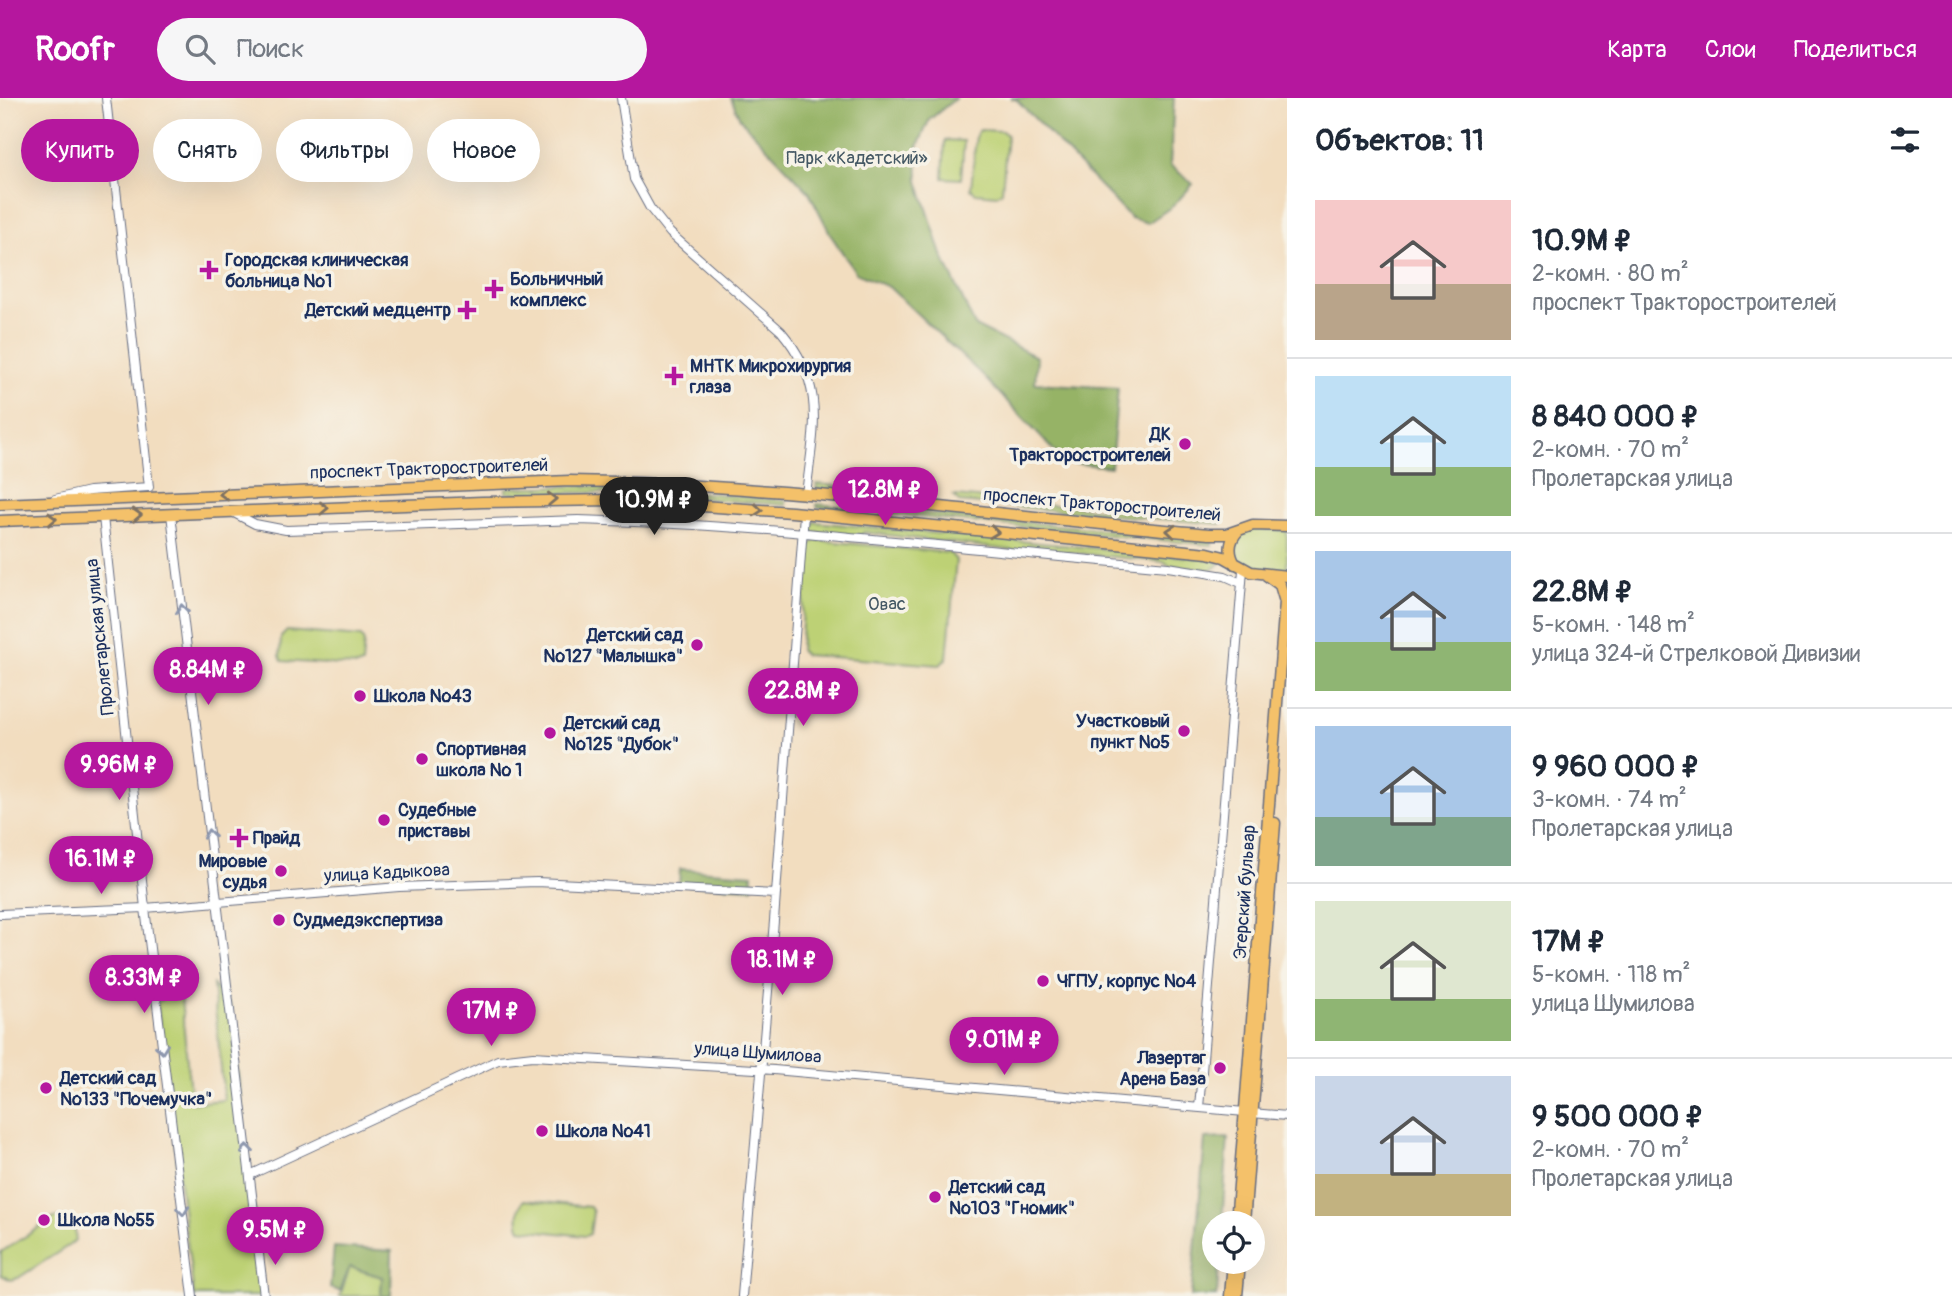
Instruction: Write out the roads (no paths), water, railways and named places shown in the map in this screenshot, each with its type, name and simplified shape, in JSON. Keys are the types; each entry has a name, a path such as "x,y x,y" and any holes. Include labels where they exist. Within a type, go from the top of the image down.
{"main road":[{"name":"проспект Тракторостроителей","path":"0,503 618,481 806,495 1209,534 1227,534 1246,525 1271,525"},
{"path":"495,484 496,501"},
{"path":"396,488 397,505"},
{"path":"257,493 258,511"},
{"path":"804,514 806,495"},
{"path":"164,497 171,514"},
{"path":"103,517 109,499"},
{"name":"проспект Тракторостроителей","path":"0,521 496,501 613,500 804,514 1208,553 1224,557 1239,567 1264,574 1287,576"},
{"path":"1271,525 1282,520 1287,514"},
{"path":"1271,525 1287,526"},
{"path":"1239,530 1231,545 1231,555 1239,567"},
{"name":"Эгерский бульвар","path":"1237,1211 1264,922 1285,602 1280,585 1264,574"},
{"name":"Эгерский бульвар","path":"1276,757 1287,663"},
{"name":"Эгерский бульвар","path":"1244,1211 1248,1112"},
{"path":"1234,1274 1237,1296"},
{"path":"1230,1296 1236,1274"}],"street":[{"path":"106,98 149,487"},
{"path":"621,98 634,179 650,208 679,241 781,331 804,364 814,398 815,415 806,495"},
{"path":"41,502 89,491 149,487 164,497"},
{"path":"232,512 255,524 286,530 578,520 623,521 803,534 1180,568 1225,576 1241,583"},
{"path":"171,514 264,1296"},
{"path":"743,1296 804,514"},
{"name":"Пролетарская улица","path":"103,517 145,908 193,1296"},
{"path":"1199,1108 1241,583 1239,567"},
{"name":"улица Кадыкова","path":"0,914 145,908 399,887 524,883 776,894"},
{"name":"улица Шумилова","path":"250,1175 505,1059 549,1055 762,1070 1287,1116"}],"place":[{"name":"Городская клиническая больница №1","path":"209,270"},
{"name":"Больничный комплекс","path":"494,289"},
{"name":"Детский медцентр","path":"467,310"},
{"name":"МНТК Микрохирургия глаза","path":"674,376"},
{"name":"ДК Тракторостроителей","path":"1185,444"},
{"name":"Детский сад №127 \"Малышка\"","path":"697,645"},
{"name":"Школа №43","path":"360,696"},
{"name":"Участковый пункт №5","path":"1184,731"},
{"name":"Детский сад №125 \"Дубок\"","path":"550,733"},
{"name":"Спортивная школа № 1","path":"422,759"},
{"name":"Судебные приставы","path":"384,820"},
{"name":"Прайд","path":"239,838"},
{"name":"Мировые судья","path":"281,871"},
{"name":"Судмедэкспертиза","path":"279,920"},
{"name":"ЧГПУ, корпус №4","path":"1043,981"},
{"name":"Лазертаг Арена База","path":"1220,1068"},
{"name":"Детский сад №133 \"Почемучка\"","path":"46,1088"},
{"name":"Школа №41","path":"542,1131"},
{"name":"Детский сад №103 \"Гномик\"","path":"935,1197"},
{"name":"Школа №55","path":"44,1220"}],"park label":[{"name":"Парк «Кадетский»","path":"857,158"},
{"name":"Овас","path":"887,604"}]}
